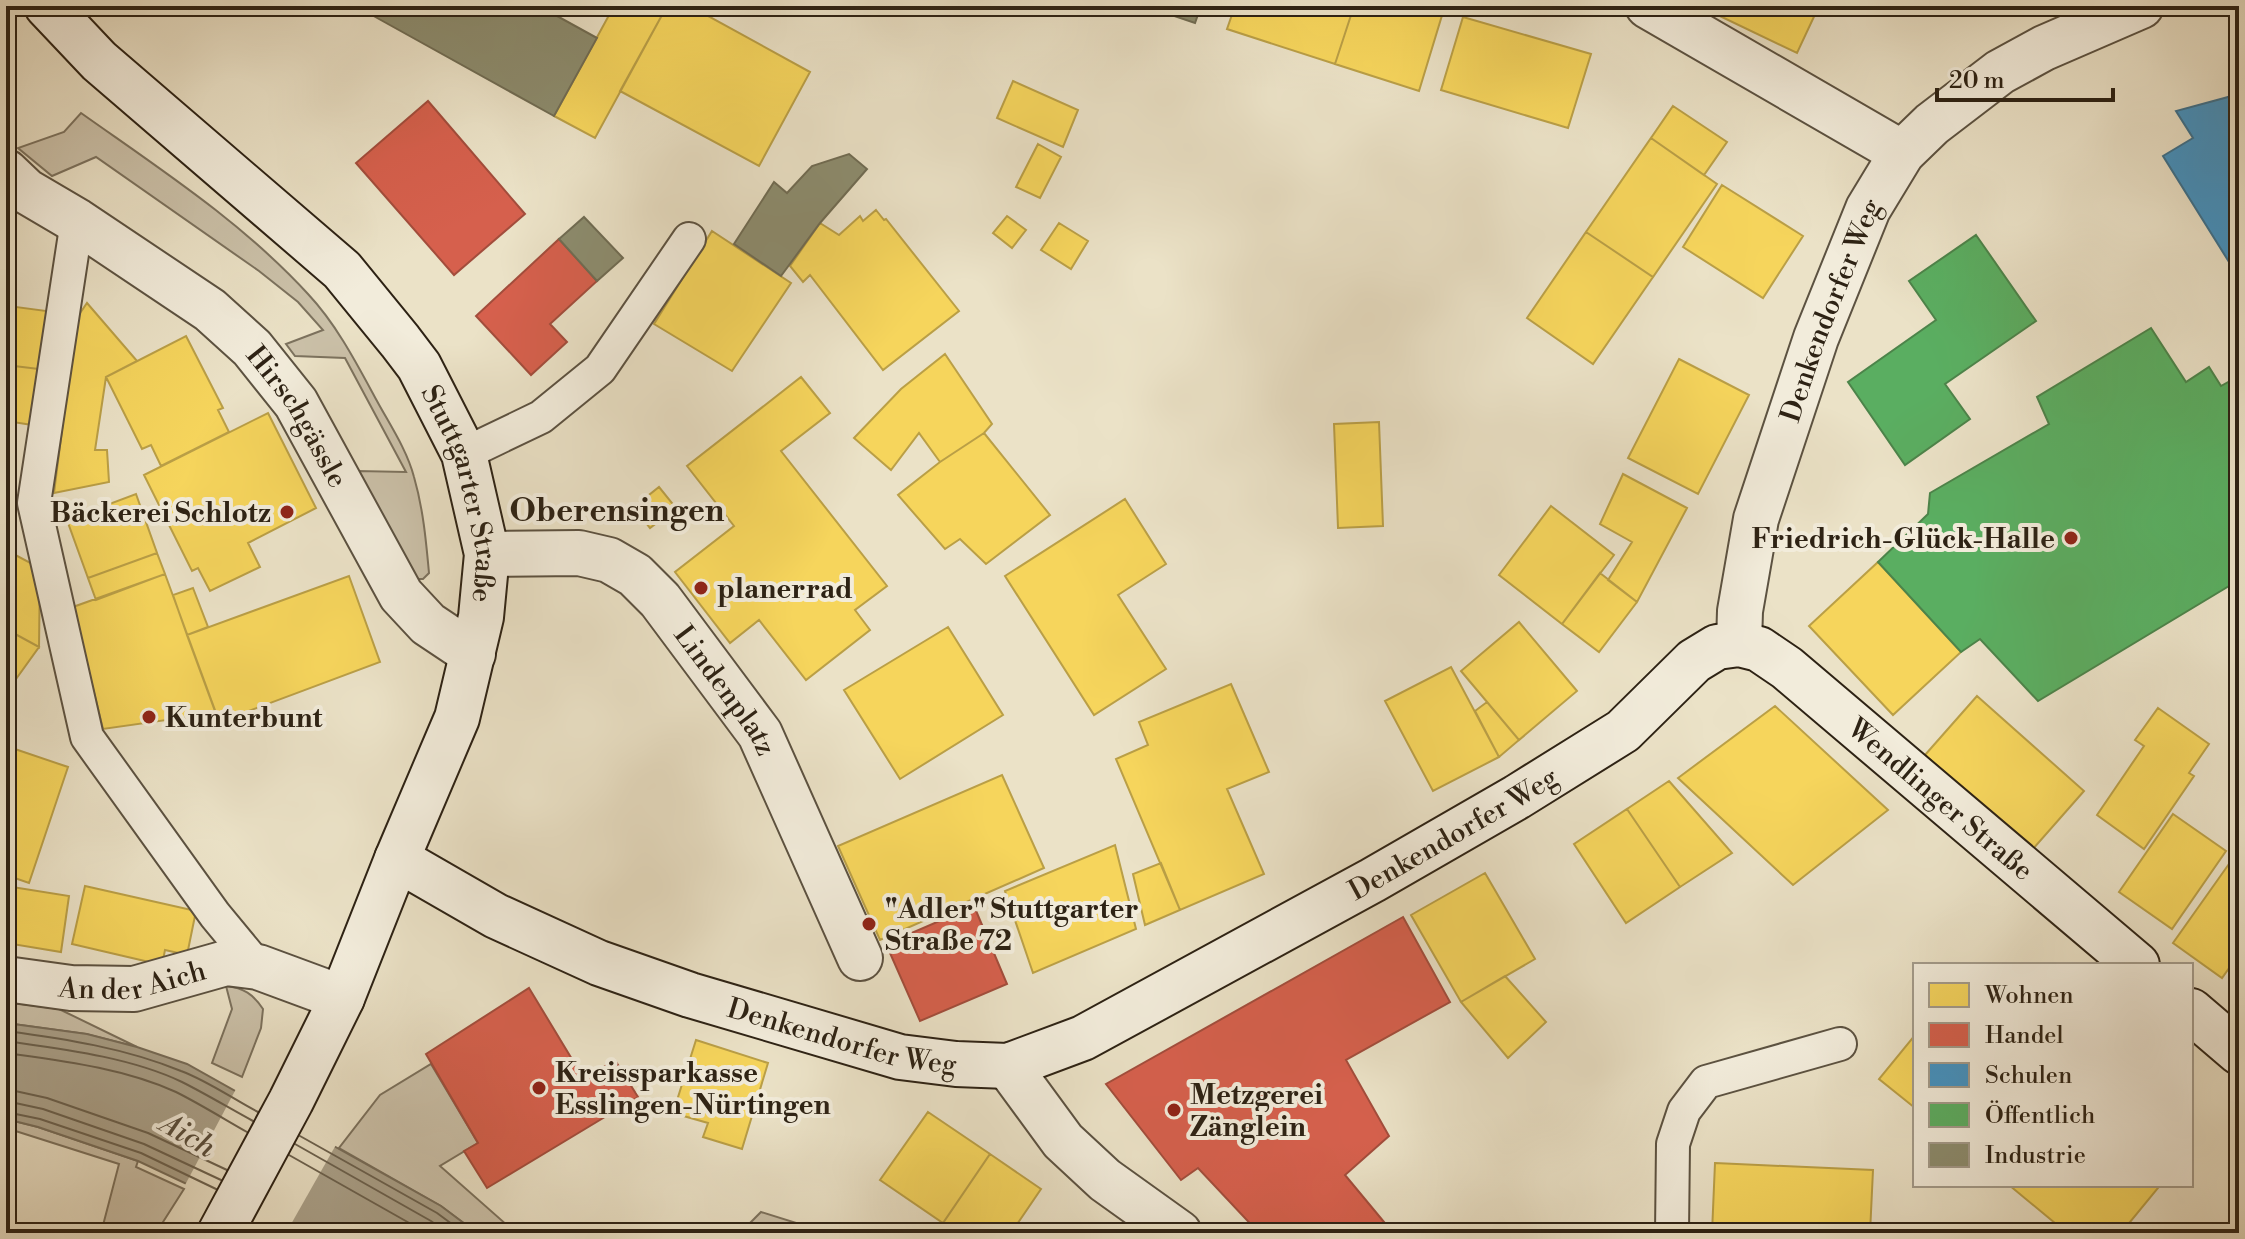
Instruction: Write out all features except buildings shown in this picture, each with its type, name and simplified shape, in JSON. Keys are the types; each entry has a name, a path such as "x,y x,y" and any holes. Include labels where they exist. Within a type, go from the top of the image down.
{"main road":[{"name":"Stuttgarter Straße","path":"47,6 99,61 342,270 419,366 464,454 487,554 481,617 457,718 342,998 220,1233"},
{"name":"Denkendorfer Weg","path":"397,859 496,916 599,963 690,995 900,1057 1008,1066 1083,1038 1373,880 1569,766 1623,731 1694,661 1717,647 1739,644 1740,611 1756,519 1816,338 1868,209 1902,153 1932,124 2000,72 2044,48 2141,6"},
{"path":"1647,7 1902,153"},
{"name":"Hirschgässle","path":"6,172 26,191 77,221 210,310 252,348 296,403 401,595 428,624 473,654"},
{"name":"Lindenplatz","path":"487,554 579,553 609,560 635,575 660,600 760,734 860,958"},
{"name":"Wendlinger Straße","path":"1739,644 1759,649 1787,668 2135,963"},
{"name":"An der Aich","path":"6,979 71,988 134,989 226,963 258,967"},
{"path":"258,967 342,998"},
{"path":"2193,1013 2239,1052"},
{"path":"1008,1066 1063,1141 1105,1180 1179,1233"}],"lane":[{"path":"77,221 34,503 87,737 215,915 258,967"},
{"path":"464,454 541,417 600,369 689,239"},
{"path":"1672,1233 1673,1144 1684,1111 1706,1082 1840,1044"}],"shaded area":[{"path":"81,113 170,176 256,243 308,294 328,319 362,373 411,467 420,500 427,548 429,573 423,579 409,574 358,471 406,472 345,358 295,356 286,344 323,330 298,302 259,271 96,157 52,176 18,148 64,132"},
{"path":"226,986 248,993 263,1009 261,1028 242,1077 212,1063 232,1009"},
{"path":"6,1002 59,1009 137,1047 86,1034 6,1023"},
{"path":"431,1064 478,1143 440,1166 516,1233 477,1233 441,1206 339,1148 380,1095"},
{"path":"6,1119 138,1161 136,1167 184,1189 156,1233 101,1233 119,1164 6,1128"},
{"path":"761,1212 825,1232 825,1233 740,1233"}],"water":[{"name":"Aich","path":"6,1023 87,1034 187,1064 441,1206 477,1233 291,1233 138,1161 6,1119"}],"pier":[{"path":"237,1087 337,1143 286,1233 184,1187"}],"place":[{"name":"Bäckerei Schlotz","path":"287,512"},
{"name":"Friedrich-Glück-Halle","path":"2071,538"},
{"name":"planerrad","path":"701,588"},
{"name":"Kunterbunt","path":"149,717"},
{"name":"\"Adler\" Stuttgarter Straße 72","path":"869,924"},
{"name":"Kreissparkasse Esslingen-Nürtingen","path":"539,1088"},
{"name":"Metzgerei Zänglein","path":"1174,1110"}],"district":[{"name":"Oberensingen","path":"617,510"}]}
